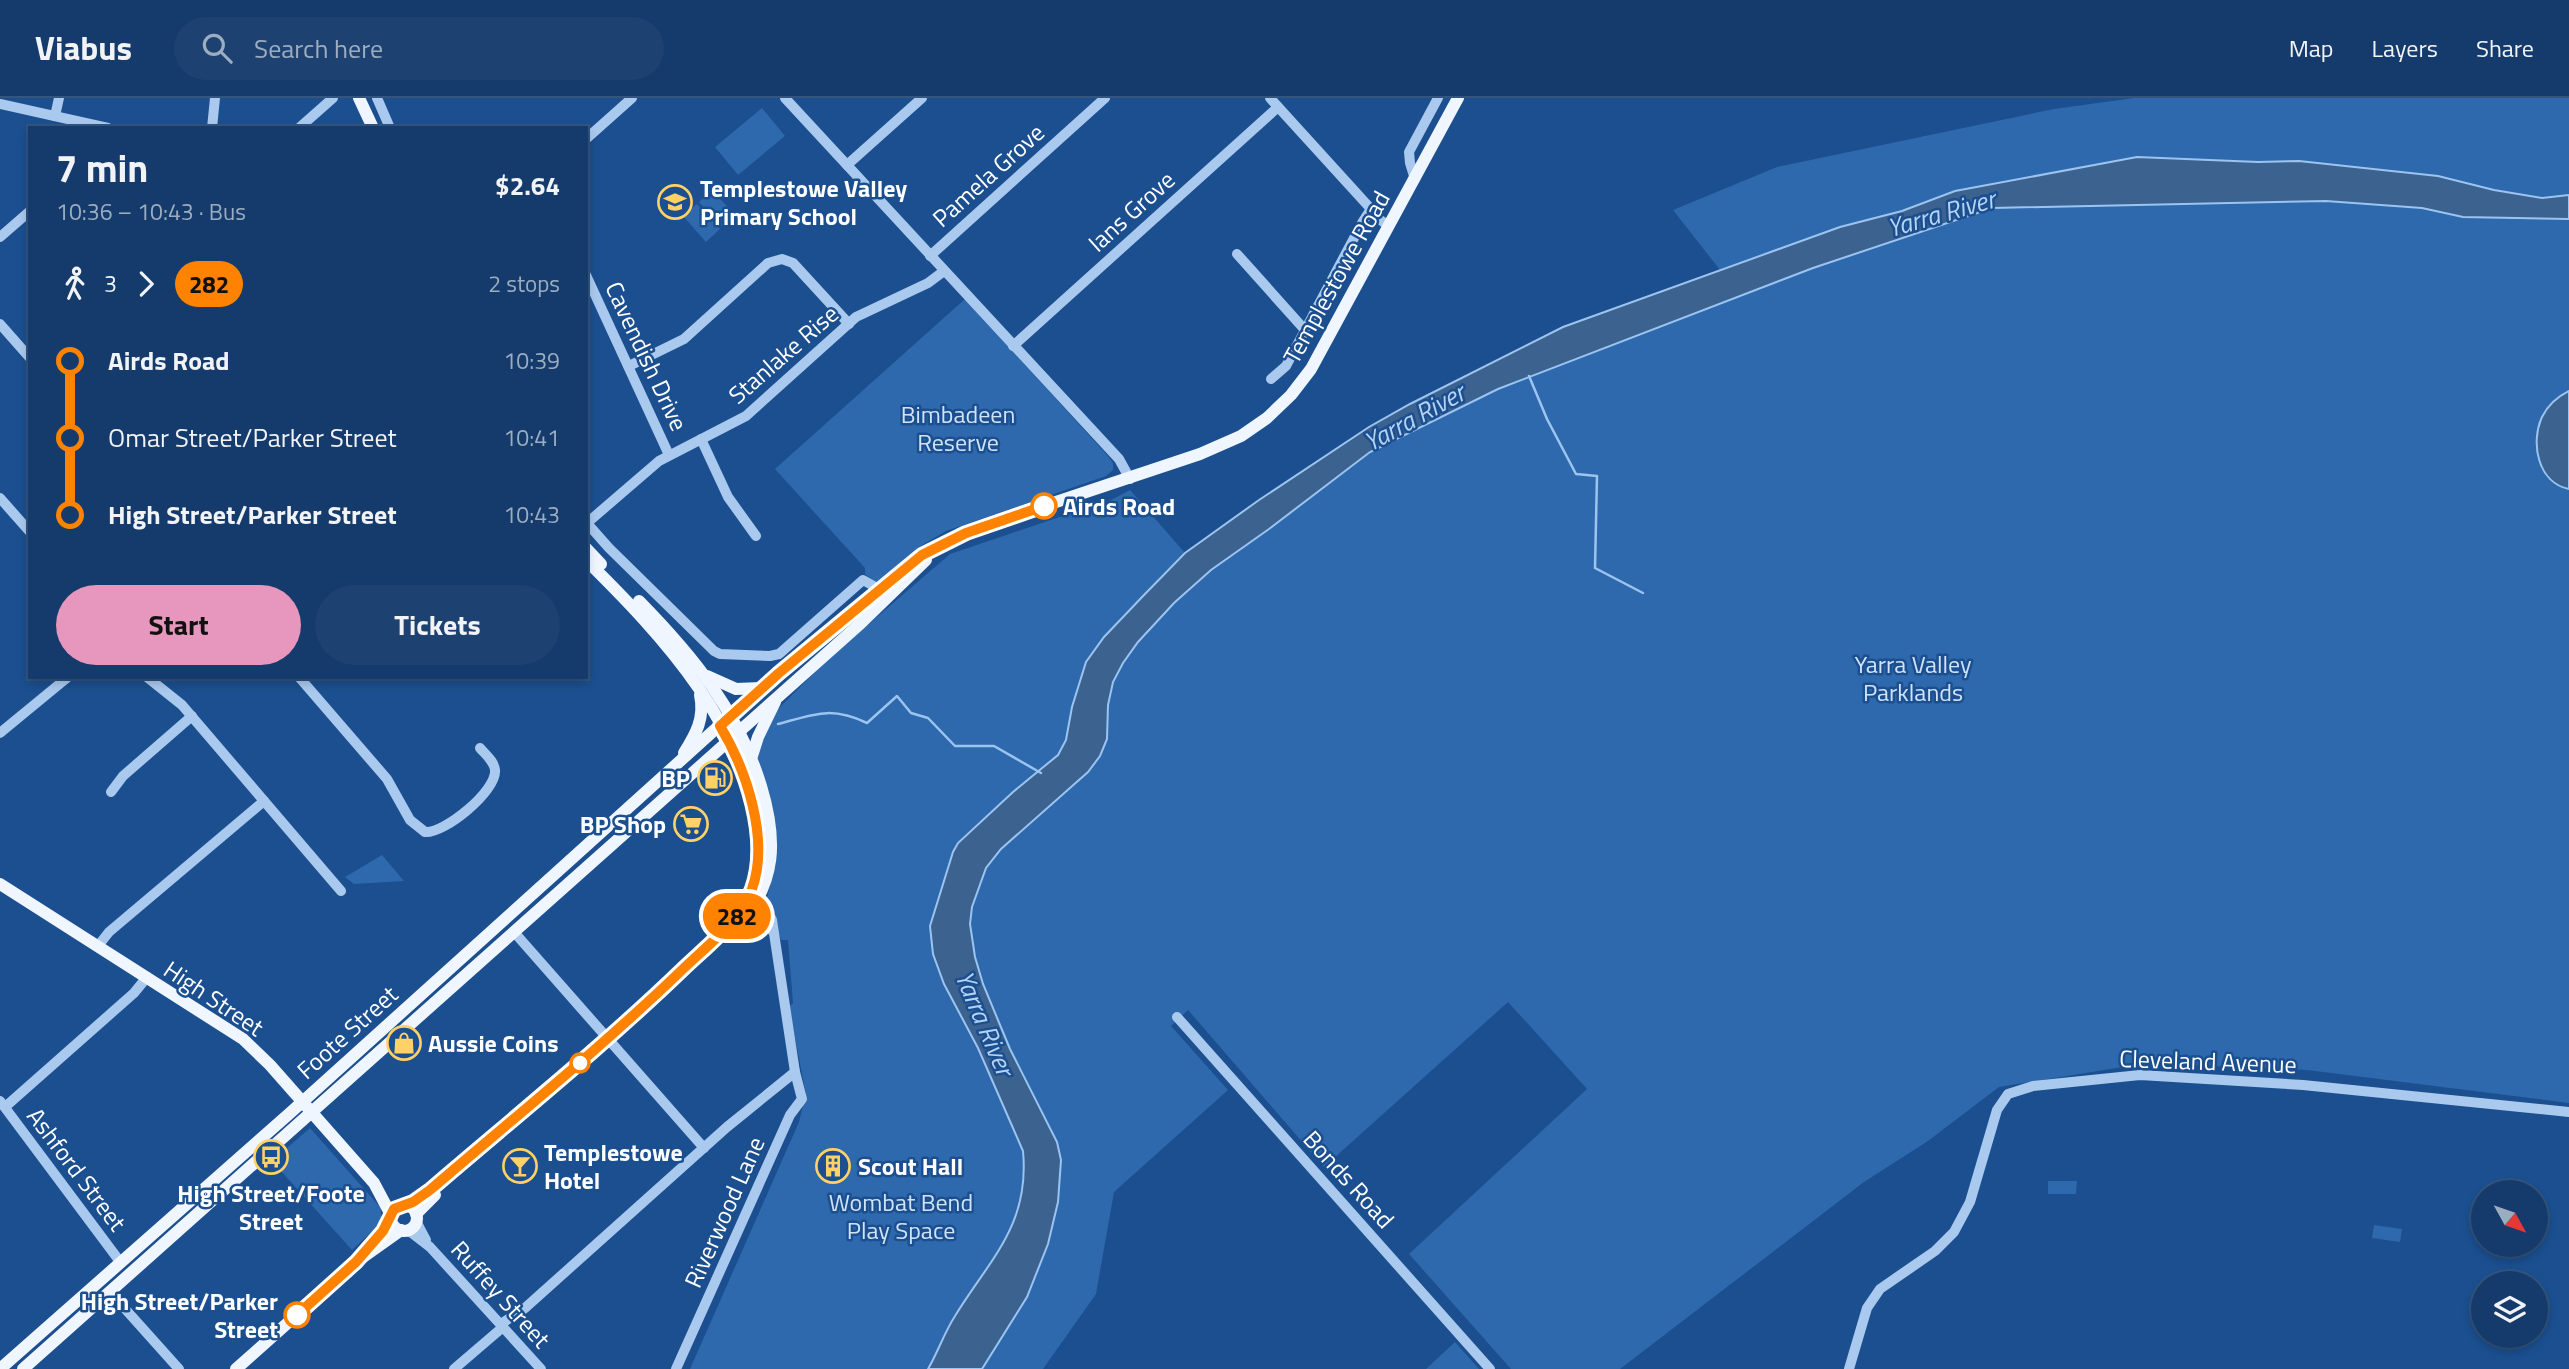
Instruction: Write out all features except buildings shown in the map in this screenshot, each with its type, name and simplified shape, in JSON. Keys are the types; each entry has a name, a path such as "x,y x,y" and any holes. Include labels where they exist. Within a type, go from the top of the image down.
{"main road":[{"path":"350,98 363,126"},
{"path":"359,98 372,126"},
{"name":"Templestowe Road","path":"720,726 761,688 922,555 947,541 1008,518 1200,454 1241,436 1267,418 1292,395 1311,369 1458,98"},
{"name":"Templestowe Road","path":"740,730 868,616 947,541"},
{"path":"356,1262 383,1231 397,1207 430,1190 535,1103 752,905 770,870 772,842 768,813 752,757 732,714 677,640 588,550"},
{"path":"588,562 641,615 695,685 729,741 748,788 755,815 757,866 752,905"},
{"path":"706,676 736,689 761,688"},
{"path":"679,762 701,720 702,705 695,685"},
{"path":"752,757 758,737 780,693"},
{"name":"Foote Street","path":"0,1369 720,726"},
{"name":"Foote Street","path":"23,1369 740,730"},
{"name":"High Street","path":"0,884 243,1039 270,1065 374,1183 404,1205"},
{"path":"236,1369 356,1262 410,1224 432,1197 495,1145 535,1103"},
{"name":"High Street","path":"374,1183 391,1217"},
{"path":"404,1205 412,1208 410,1224"},
{"path":"391,1217 394,1226 410,1224"}],"street":[{"path":"55,116 59,98"},
{"path":"212,126 215,98"},
{"path":"301,126 333,98"},
{"path":"377,98 389,126"},
{"path":"588,137 632,98"},
{"path":"785,98 1112,454 1126,480"},
{"path":"847,165 922,98"},
{"name":"Pamela Grove","path":"930,256 1105,98"},
{"path":"1269,98 1376,217 1392,222"},
{"name":"Templestowe Road","path":"1415,179 1409,152 1438,98"},
{"path":"0,104 99,126"},
{"name":"Ians Grove","path":"1013,346 1278,107"},
{"path":"1271,379 1286,366 1371,209"},
{"path":"0,237 28,213"},
{"path":"1237,254 1305,330"},
{"path":"629,366 684,339 768,264 778,259 793,263 849,324"},
{"name":"Stanlake Rise","path":"588,521 669,455 746,416 864,312 928,283 944,271"},
{"name":"Cavendish Drive","path":"588,279 669,455"},
{"path":"0,324 28,356"},
{"path":"701,439 728,498 756,536"},
{"path":"0,498 28,530"},
{"path":"588,523 609,548 713,651 720,654 779,654 863,580 879,589"},
{"path":"0,733 66,679"},
{"path":"150,679 178,701 192,716 341,891"},
{"path":"301,679 391,786 405,813 416,827 429,832 437,831 475,802 493,779 494,766 480,748"},
{"path":"111,792 123,776 192,716"},
{"path":"98,946 110,932 264,802"},
{"name":"Riverwood Lane","path":"676,1369 790,1115 802,1099 795,1072 773,933 752,905"},
{"path":"514,932 704,1148"},
{"path":"2,1104 134,993 147,977"},
{"name":"Bonds Road","path":"1177,1017 1490,1369"},
{"path":"454,1369 704,1148 795,1072"},
{"name":"Cleveland Avenue","path":"1849,1369 1867,1308 1880,1289 1935,1251 1954,1232 1970,1202 1997,1110 2008,1094 2033,1086 2140,1075 2303,1085 2569,1112"},
{"name":"Ashford Street","path":"2,1104 121,1263"},
{"name":"Ruffey Street","path":"410,1224 541,1369"},
{"path":"110,1292 179,1369"}],"green space":[{"path":"2134,98 2569,98 2569,195 2542,198 2494,190 2438,176 2300,161 2258,162 1955,191 1902,211 1840,227 1720,270 1673,210 1777,167 2054,109"},
{"path":"762,108 785,136 738,175 715,147"},
{"path":"712,190 735,215 721,227 699,202"},
{"name":"Yarra Valley Parklands","path":"2326,201 2422,208 2463,217 2569,219 2569,1103 2307,1070 2147,1063 1999,1087 1928,1141 1864,1182 1620,1369 1511,1369 1409,1254 1587,1089 1508,1002 1324,1167 1188,1010 1171,1026 1228,1090 1114,1192 1096,1294 1043,1369 982,1369 1027,1297 1048,1244 1058,1202 1061,1160 1057,1142 1010,1049 983,984 975,957 970,924 972,907 986,868 1001,849 1034,819 1107,739 1108,705 1113,682 1123,663 1138,642 1174,603 1211,570 1370,452 1498,389 1813,268 1992,208"},
{"path":"697,204 720,229 706,242 683,216"},
{"name":"Bimbadeen Reserve","path":"965,299 1108,456 1113,463 1113,470 1106,476 946,531 919,547 888,577 875,582 865,574 865,568 775,469"},
{"name":"Wombat Bend Play Space","path":"1130,490 1185,553 1120,619 1086,662 1072,707 1066,740 1058,755 958,843 949,865 944,984 978,1048 1023,1152 1024,1178 1020,1201 1005,1240 951,1322 928,1369 690,1369 799,1122 806,1094 789,1007 793,1003 788,940 781,940 766,901 772,878 757,752 778,709 827,660 950,554 1113,499"},
{"path":"382,855 404,881 354,884 345,877"},
{"path":"310,1128 381,1208 381,1223 352,1250 272,1161"},
{"path":"2048,1181 2077,1181 2076,1194 2048,1194"},
{"path":"2374,1225 2402,1229 2400,1242 2372,1238"},
{"path":"1455,1342 1479,1369 1426,1369"}],"water":[{"name":"Yarra River","path":"2137,157 2299,161 2438,176 2494,190 2542,198 2569,195 2569,219 2463,217 2422,208 2326,201 1992,208 1813,268 1498,389 1370,452 1211,570 1174,603 1138,642 1113,682 1108,705 1107,739 1100,756 1088,772 1001,849 986,868 972,907 970,924 975,957 983,984 1010,1049 1057,1142 1061,1160 1058,1202 1048,1244 1027,1297 982,1369 928,1369 951,1322 1005,1240 1014,1221 1024,1177 1023,1151 978,1048 944,984 933,954 930,926 953,852 958,843 1013,792 1058,755 1066,740 1072,707 1086,662 1104,637 1185,553 1369,427 1563,327 1840,227 1902,211 1955,191"},
{"path":"2569,391 2569,489 2550,479 2544,470 2539,460 2537,438 2538,427 2547,409"}],"waterway":[{"path":"1529,376 1547,419 1576,474 1597,476 1595,568 1643,593"},
{"path":"778,724 823,713 843,715 867,723 897,696 911,713 928,718 955,746 994,746 1041,773"}],"bus line":[{"name":"282","path":"297,1315 356,1262 383,1231 394,1209 413,1202 430,1190 535,1103 661,990 734,920 742,909 753,887 755,876 755,815 735,754 720,726 779,673 922,555 956,537 1044,506"}],"place":[{"name":"Templestowe Valley Primary School","path":"675,202"},
{"name":"Airds Road","path":"1044,506"},
{"name":"BP","path":"715,778"},
{"name":"BP Shop","path":"691,824"},
{"name":"Aussie Coins","path":"404,1043"},
{"name":"High Street/Foote Street","path":"271,1157"},
{"name":"Templestowe Hotel","path":"520,1166"},
{"name":"Scout Hall","path":"833,1166"},
{"name":"High Street/Parker Street","path":"297,1315"}]}
